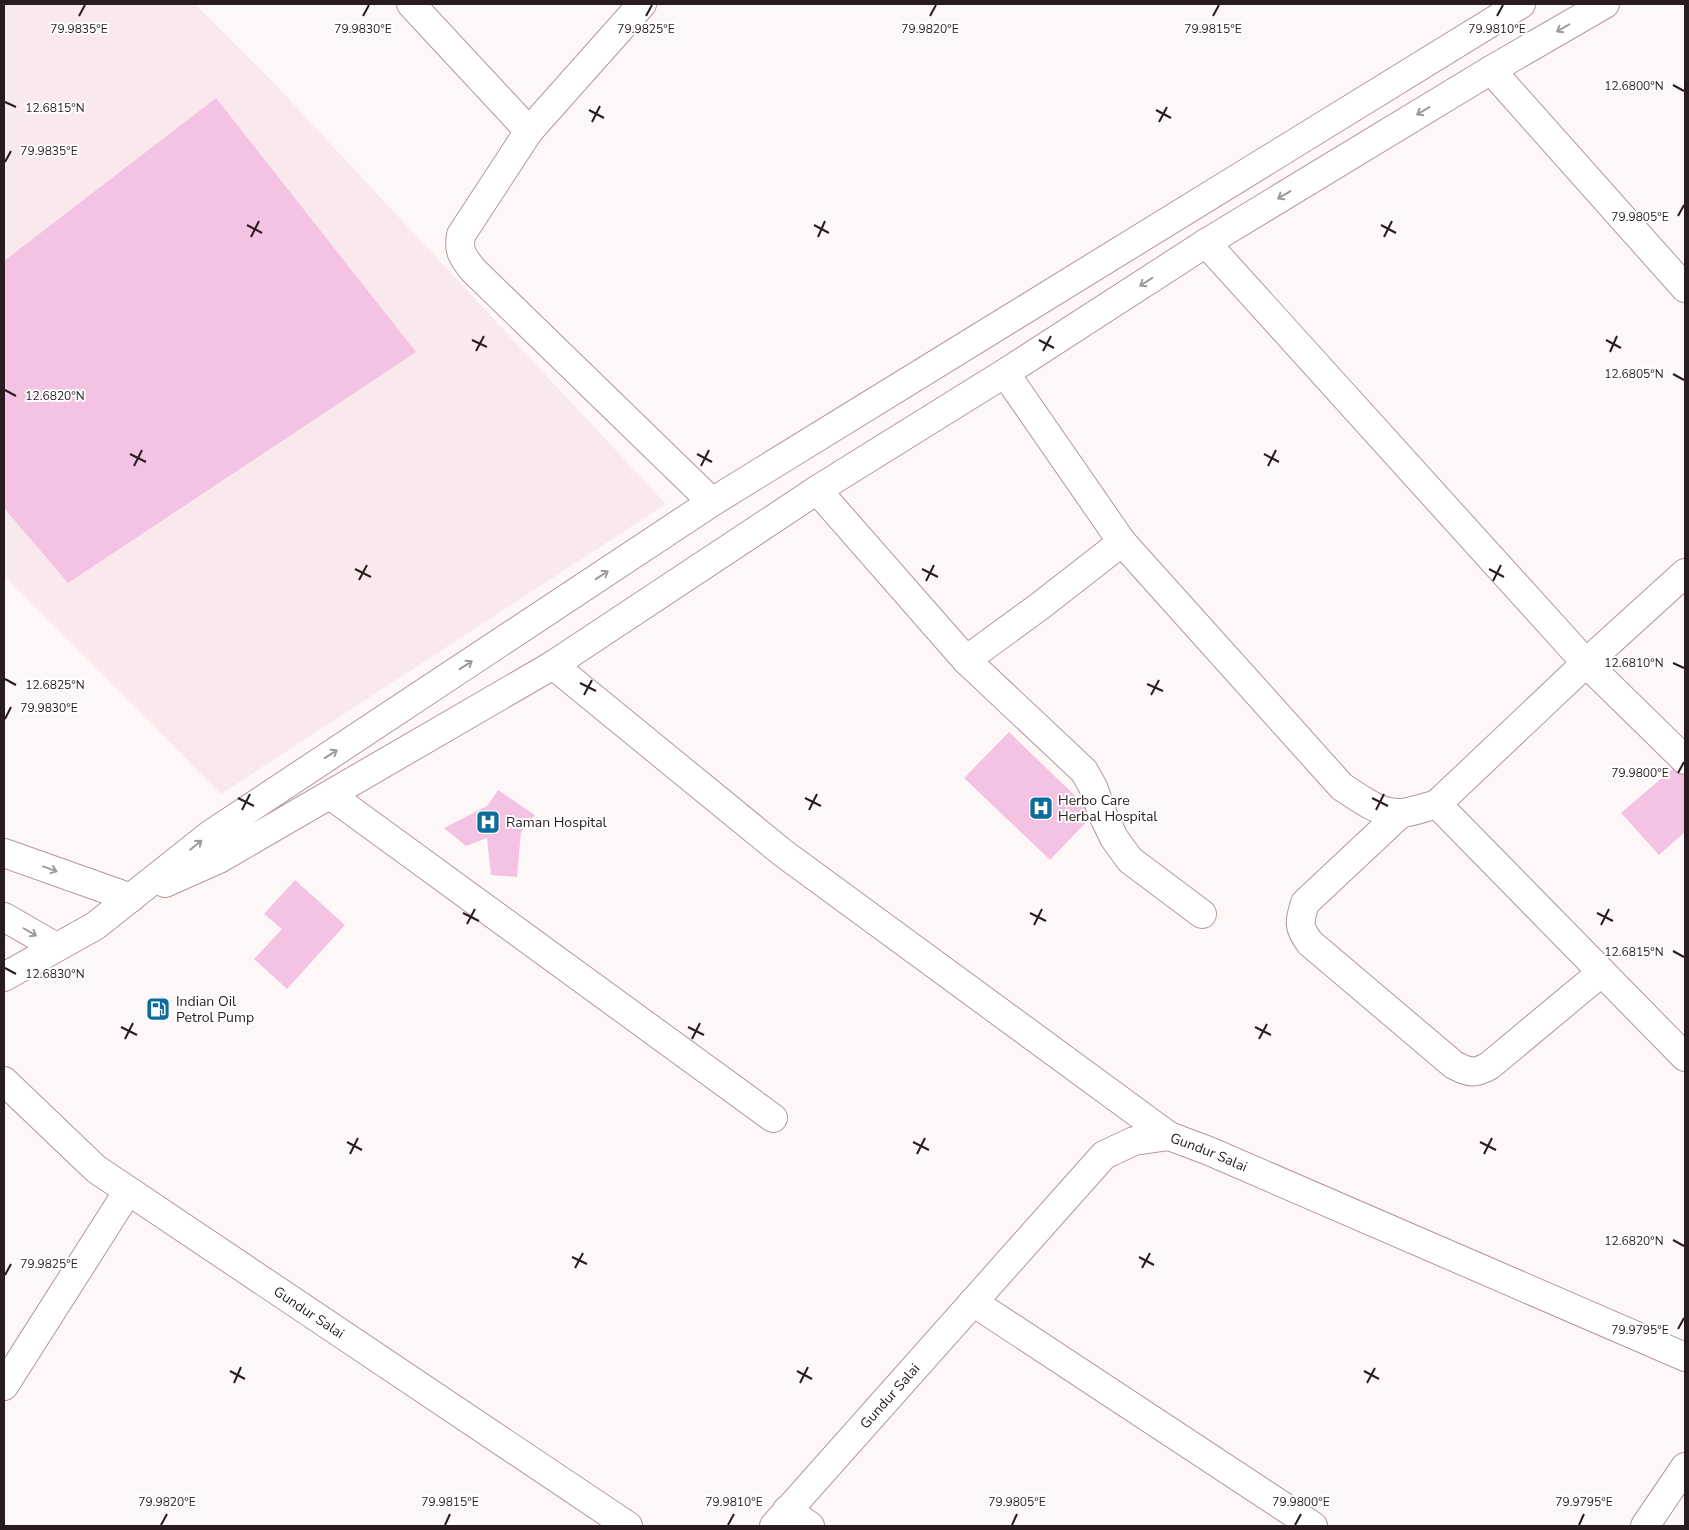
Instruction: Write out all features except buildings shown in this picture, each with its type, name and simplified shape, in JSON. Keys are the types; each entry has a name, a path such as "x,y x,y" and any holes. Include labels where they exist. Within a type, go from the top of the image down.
{"street":[{"path":"411,4 529,131"},
{"path":"642,4 529,131 461,235 459,246 464,258 473,270 712,502"},
{"path":"6,973 95,926 211,834 712,502 1521,4"},
{"path":"8,857 131,898 219,859 553,665 817,490 1005,373 1206,242 1491,70 1605,4"},
{"path":"1491,70 1685,288"},
{"path":"1206,242 1586,663 1685,760"},
{"path":"1005,373 1122,542 1342,787 1384,812 1400,814 1437,804 1586,663 1685,573"},
{"path":"817,490 966,660 1084,771 1094,787 1103,815 1114,838 1130,860 1202,914"},
{"path":"966,660 1040,606 1122,542"},
{"path":"553,665 783,853 1169,1136"},
{"path":"330,795 773,1118"},
{"path":"1437,804 1685,1057"},
{"path":"1400,814 1305,903 1300,918 1302,932 1310,943 1454,1065 1463,1070 1476,1073 1489,1066 1602,972"},
{"path":"4,917 56,947"},
{"name":"Gundur Salai","path":"4,1081 96,1169 628,1526"},
{"name":"Gundur Salai","path":"780,1518 1104,1155 1134,1141 1169,1136 1209,1151 1685,1357"},
{"path":"4,1386 128,1191"},
{"path":"973,1302 1313,1526"},
{"path":"1645,1526 1685,1467"},
{"path":"780,1518 810,1526"}],"shaded area":[{"path":"4,4 195,4 271,80 666,504 221,794 4,576"}],"place":[{"name":"Herbo Care Herbal Hospital","path":"1041,808"},
{"name":"Raman Hospital","path":"488,822"},
{"name":"Indian Oil Petrol Pump","path":"158,1009"}]}
